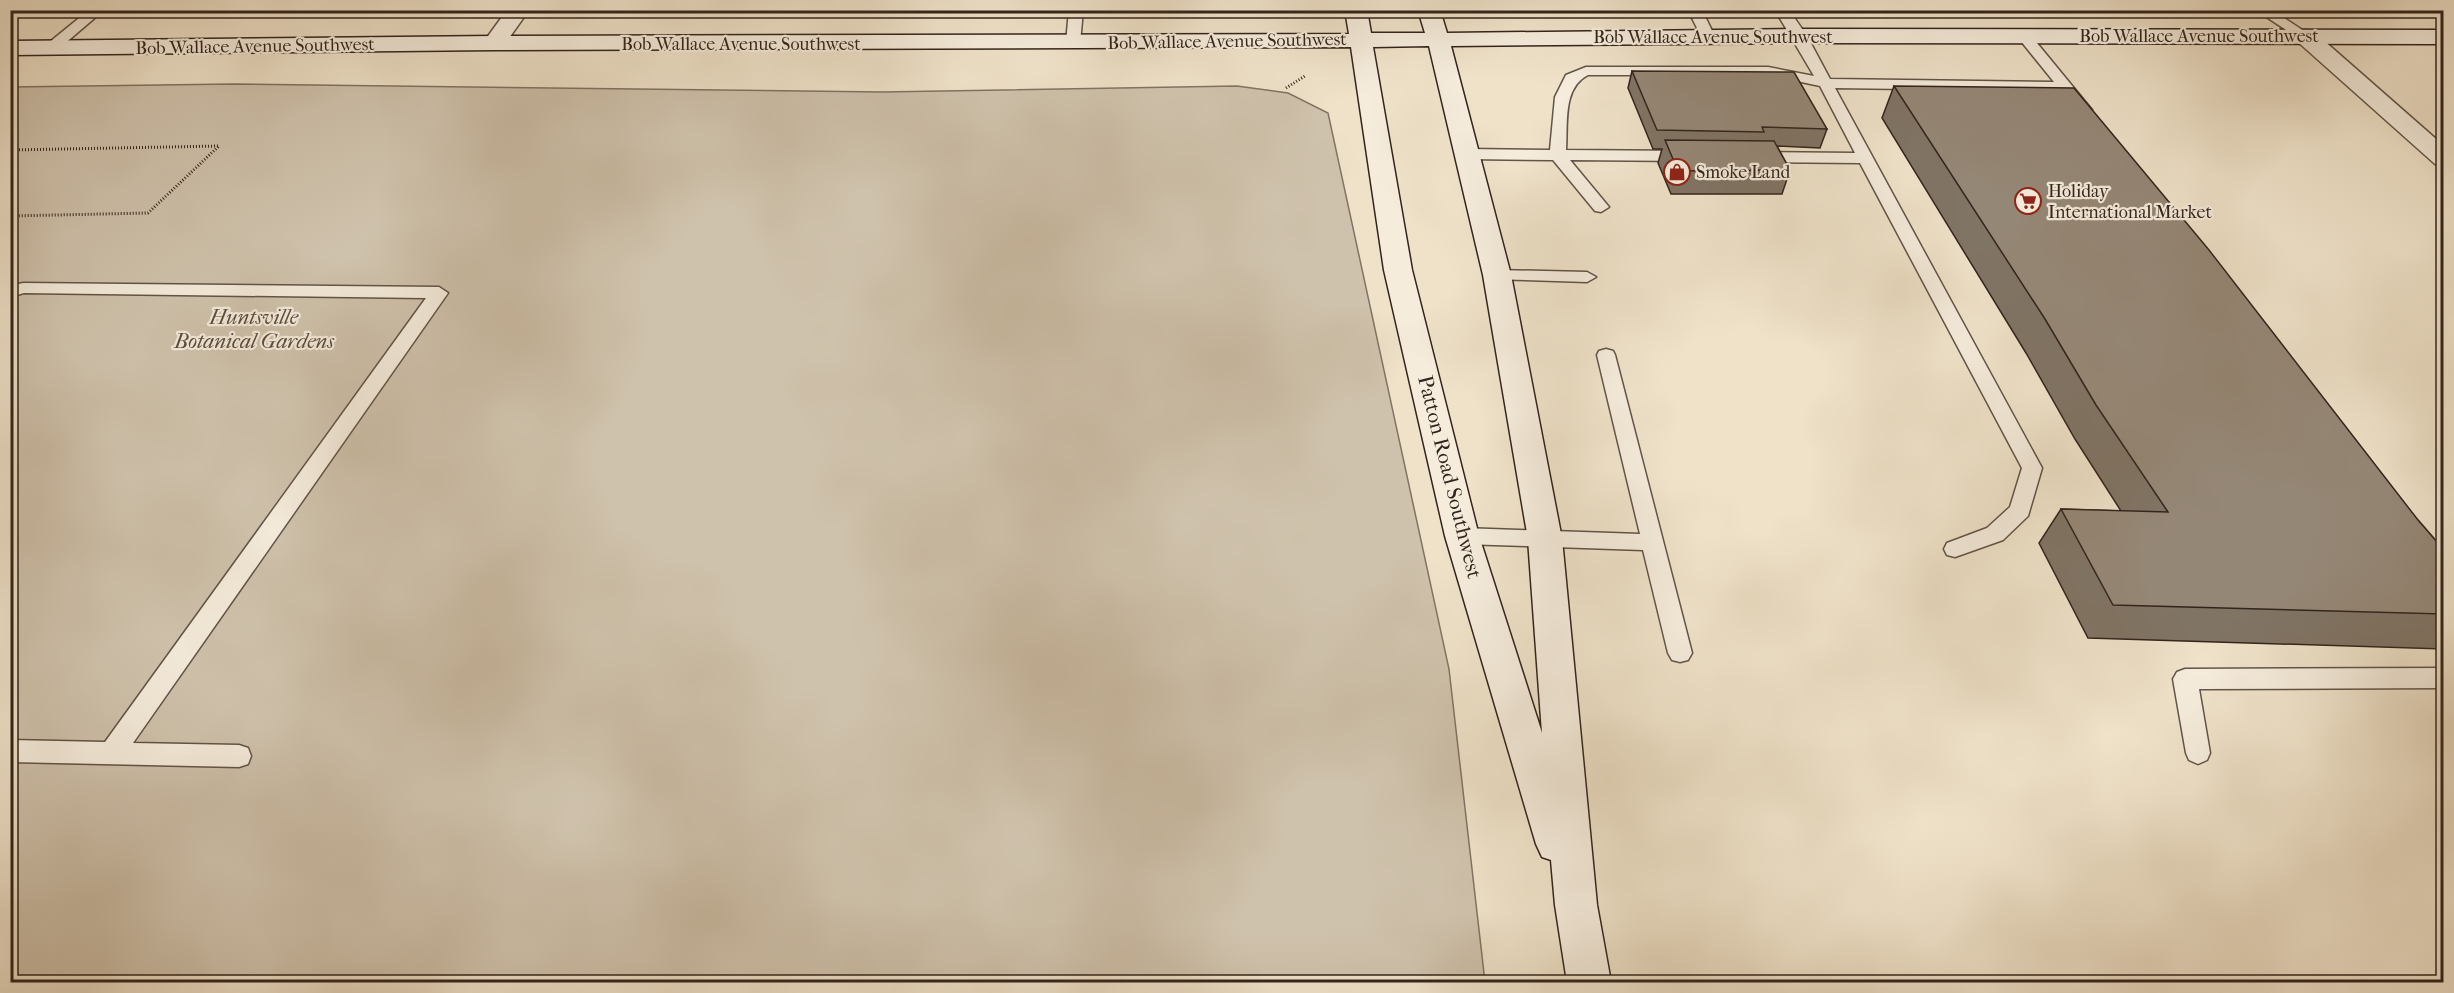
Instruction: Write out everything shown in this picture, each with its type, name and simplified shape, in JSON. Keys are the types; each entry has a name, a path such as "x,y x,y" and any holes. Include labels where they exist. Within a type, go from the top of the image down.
{"main road":[{"path":"494,43 519,10"},
{"name":"Bob Wallace Avenue Southwest","path":"10,48 494,43 1073,43 1359,25 1434,24 1708,37 2023,35 2444,37"},
{"name":"Patton Road Southwest","path":"1434,24 1497,275 1545,540 1576,905 1589,982"},
{"name":"Patton Road Southwest","path":"1359,25 1398,270 1462,536 1576,905"},
{"path":"2306,37 2444,159"}],"lane":[{"path":"51,48 98,10"},
{"path":"1073,43 1076,10"},
{"path":"1695,10 1708,37"},
{"path":"1782,10 1800,36 2032,468 2020,511 1995,534 1955,549"},
{"path":"2262,10 2306,37"},
{"path":"2023,35 2095,123"},
{"path":"1601,207 1558,155 1562,97 1571,78 1586,71 1768,71 1825,83 2065,87"},
{"path":"1467,154 1700,156"},
{"path":"1735,157 1865,158"},
{"path":"1497,275 1587,277"},
{"path":"10,292 23,288 439,293 111,754"},
{"path":"1606,355 1680,653"},
{"path":"1462,536 1653,542"},
{"path":"2198,753 2185,679 2444,678"},
{"path":"10,751 239,756"}],"path":[{"path":"10,150 219,146 148,213 10,216"}],"green space":[{"name":"Huntsville Botanical Gardens","path":"234,84 882,92 1237,86 1288,93 1328,113 1449,669 1485,982 11,982 10,87"}],"building":[{"path":"1632,71 1794,72 1827,129 1762,127 1764,132 1657,130"},
{"path":"1894,86 2074,88 2209,250 2418,520 2444,550 2444,614 2113,605 2061,509 2168,512 2096,405 2045,319"},
{"path":"1665,140 1774,141 1790,170 1678,171"}],"place":[{"name":"Smoke Land","path":"1677,172"},
{"name":"Holiday International Market","path":"2028,201"}]}
